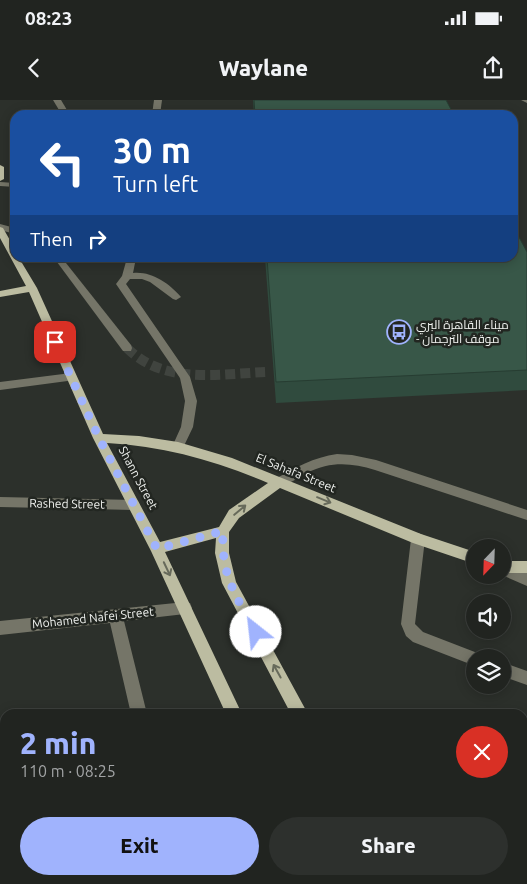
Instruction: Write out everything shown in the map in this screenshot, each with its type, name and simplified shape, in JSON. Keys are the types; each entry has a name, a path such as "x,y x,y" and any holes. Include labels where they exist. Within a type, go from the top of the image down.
{"main road":[{"path":"0,167 0,179"},
{"name":"Shann Street","path":"0,228 10,247"},
{"name":"Shann Street","path":"18,262 32,288 99,438 157,549 232,709"},
{"path":"0,294 32,288"},
{"name":"El Sahafa Street","path":"99,438 139,440 178,446 232,463 418,539 466,555"},
{"path":"278,482 234,514 223,531 222,554 229,583 297,709"},
{"path":"157,549 223,531"},
{"path":"511,567 527,567"}],"street":[{"path":"61,262 127,348"},
{"path":"130,262 127,277 122,284 185,377 191,401 187,427 178,446"},
{"path":"127,277 140,274 151,277 176,297"},
{"path":"0,386 71,377"},
{"path":"278,482 314,465 337,459 358,461 376,465 527,516"},
{"name":"Rashed Street","path":"0,502 134,505"},
{"path":"418,539 408,624 411,631 418,637 466,656"},
{"path":"511,572 527,580"},
{"name":"Mohamed Nafei Street","path":"0,628 185,608"},
{"path":"115,615 138,709"},
{"path":"511,673 526,678"}],"building":[{"path":"254,100 446,100 451,110 255,110"},
{"name":"ميناء القاهرة البري - موقف الترجمان","path":"518,235 527,252 527,370 276,382 267,262 518,262"}],"tunnel":[{"path":"127,348 142,360 158,368 192,375 266,372"}],"place":[{"name":"ميناء القاهرة البري - موقف الترجمان","path":"399,332"}],"route":[{"path":"55,342 99,438 157,549 223,531 222,554 229,583 256,632"}]}
